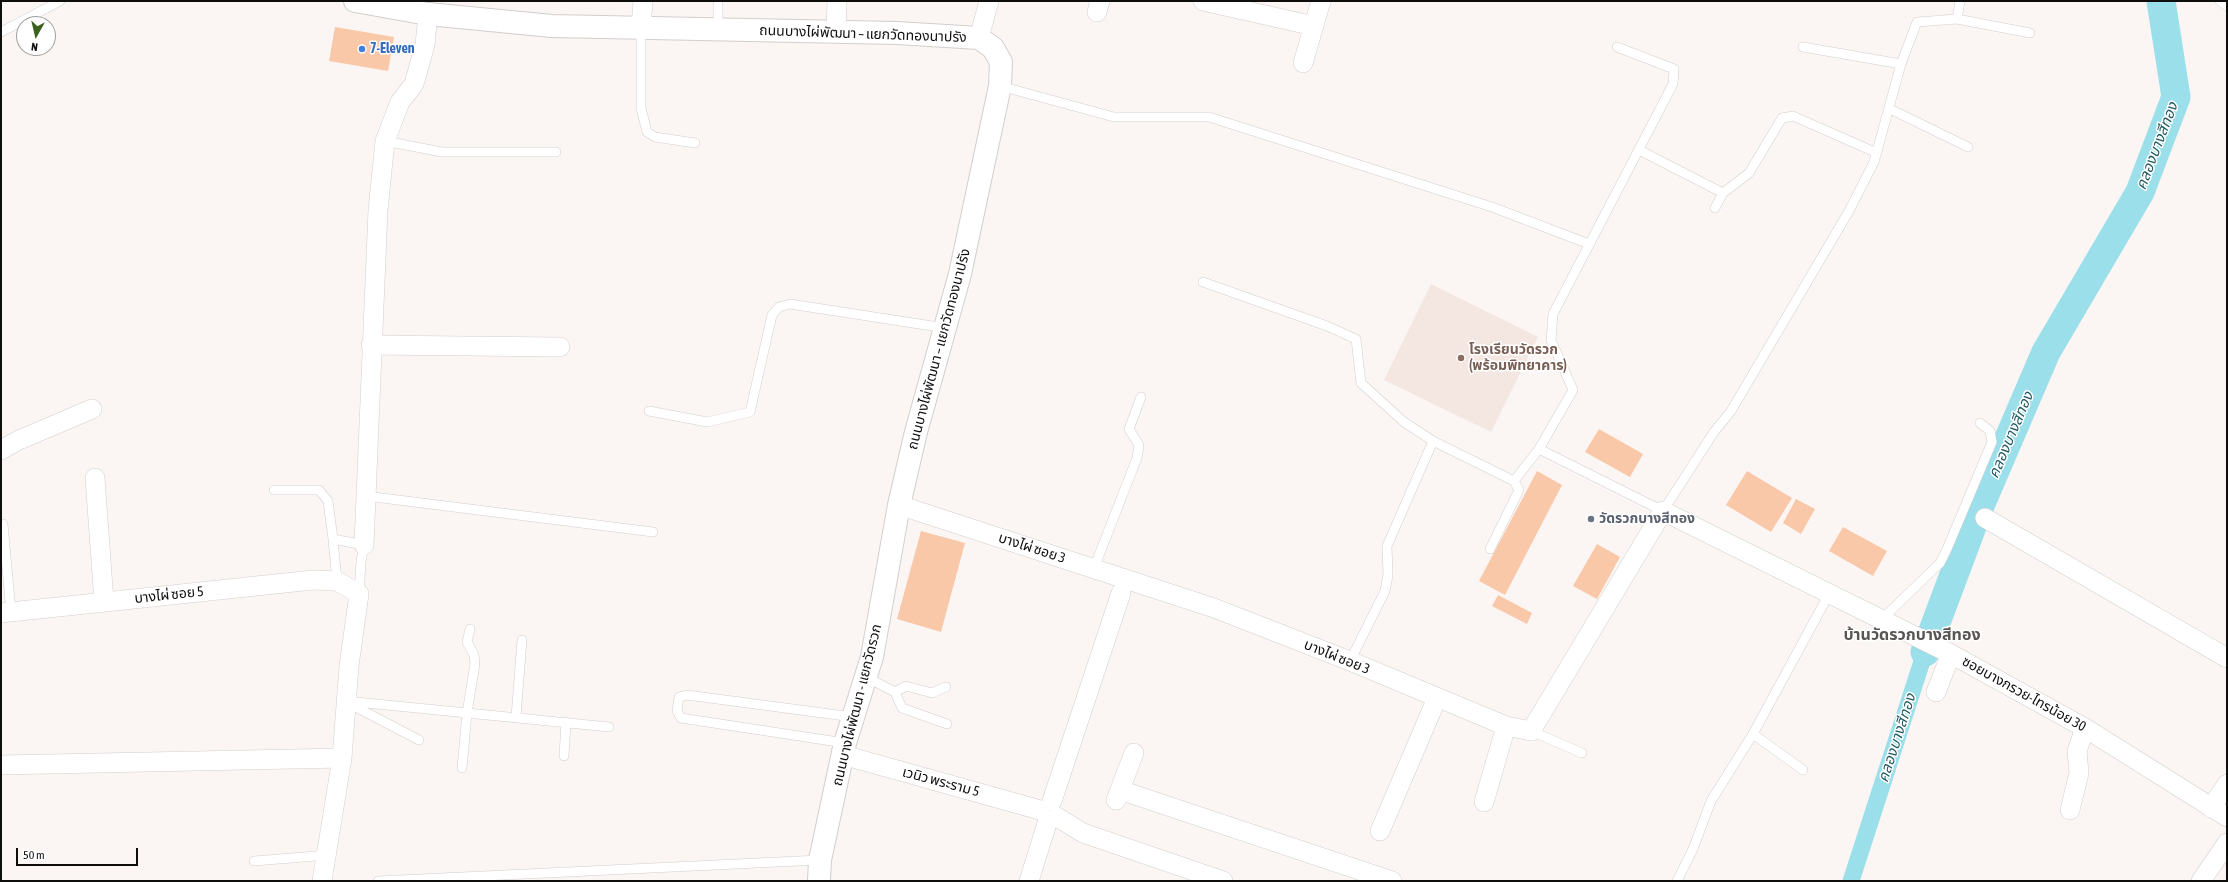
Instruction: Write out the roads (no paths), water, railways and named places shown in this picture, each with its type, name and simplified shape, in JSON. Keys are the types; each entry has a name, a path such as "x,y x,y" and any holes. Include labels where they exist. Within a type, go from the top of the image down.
{"street":[{"name":"ถนนบางไผ่พัฒนา – แยกวัดทองนาปรัง","path":"355,1 428,14 552,26 897,33 979,38 993,48 1002,62 1000,86 960,274 916,432 899,505"},
{"path":"641,28 643,1"},
{"path":"836,32 837,1"},
{"path":"979,38 989,1"},
{"path":"1203,1 1314,26"},
{"path":"1303,63 1321,1"},
{"path":"364,545 378,203 385,141 400,102 414,84 424,45 428,14"},
{"path":"371,345 560,347"},
{"path":"1,450 19,440 92,409"},
{"path":"95,478 104,602"},
{"name":"บางไผ่ ซอย 3","path":"899,505 1214,608 1506,726 1531,731"},
{"name":"ถนนบางไผ่พัฒนา - แยกวัดรวก","path":"820,871 844,749 872,657 899,505"},
{"path":"1531,731 1663,511"},
{"name":"ซอยบางกรวย-ไทรน้อย 30","path":"1663,511 1947,652 2085,728 2130,755 2210,808 2227,817"},
{"path":"1985,518 2227,658"},
{"name":"บางไผ่ ซอย 5","path":"6,612 313,580 337,581"},
{"path":"322,881 328,855 342,758 346,701 359,594 337,581"},
{"path":"1029,881 1121,593"},
{"path":"1936,692 1947,652"},
{"path":"1380,831 1437,698"},
{"path":"1484,802 1506,726"},
{"path":"2070,810 2079,773 2077,751 2085,728"},
{"name":"เวนิว พระราม 5","path":"844,749 1050,812 1083,833 1223,881"},
{"path":"1134,753 1118,795 1392,881"},
{"path":"1,765 342,758"},
{"path":"2210,808 2227,784"},
{"path":"2201,881 2227,843"}],"lane":[{"path":"1,32 60,1"},
{"path":"718,1 718,29"},
{"path":"1957,19 1960,1"},
{"path":"2220,1 2227,6"},
{"path":"1539,449 1663,511 1714,432 1731,411 1849,211 1877,153 1901,64 1917,22 1957,19 2030,33"},
{"path":"641,28 640,108 647,132 654,137 695,143"},
{"path":"1514,481 1539,449 1573,390 1551,340 1553,314 1673,84 1674,69 1617,47"},
{"path":"1802,47 1901,64"},
{"path":"1000,86 1114,117 1209,117 1492,207 1589,244"},
{"path":"1890,109 1968,147"},
{"path":"1715,208 1723,193 1749,173 1782,118 1793,116 1877,153"},
{"path":"385,141 442,152 556,152"},
{"path":"1639,150 1723,193"},
{"path":"1203,282 1327,326 1356,339 1361,383 1404,422 1434,441 1514,481 1519,490 1490,549"},
{"path":"649,411 707,422 750,412 772,315 779,307 790,304 945,328"},
{"path":"1094,568 1137,458 1139,445 1130,429 1141,398"},
{"path":"1881,620 1940,564 1948,549 1992,442 1990,431 1980,423"},
{"path":"1350,662 1385,591 1388,575 1388,546 1434,441"},
{"path":"274,490 318,490 328,501 337,581"},
{"path":"366,496 653,532"},
{"path":"3,524 6,612"},
{"path":"333,539 364,545 361,562 359,594"},
{"path":"1677,881 1693,849 1711,801 1752,734 1829,594"},
{"path":"462,768 467,713 476,664 474,655 467,642 470,629"},
{"path":"516,718 522,640"},
{"path":"866,677 895,692 902,708 947,724"},
{"path":"895,692 906,686 932,693 946,687"},
{"path":"844,749 681,718 677,711 679,697 687,695 854,717"},
{"path":"346,701 609,727"},
{"path":"346,701 420,740"},
{"path":"564,756 566,722"},
{"path":"1531,731 1582,753"},
{"path":"1752,734 1803,770"},
{"path":"254,861 328,855"},
{"path":"378,881 820,871"}],"waterway":[{"name":"คลองบางสีทอง","path":"1925,652 1979,508 2046,352 2140,192 2176,97 2161,1"},
{"name":"คลองบางสีทอง","path":"1851,881 1925,652"}],"place":[{"name":"7-Eleven","path":"362,49"},
{"name":"โรงเรียนวัดรวก (พร้อมพิทยาคาร)","path":"1461,358"},
{"name":"วัดรวกบางสีทอง","path":"1591,519"}],"district":[{"name":"บ้านวัดรวกบางสีทอง","path":"1912,635"}]}
